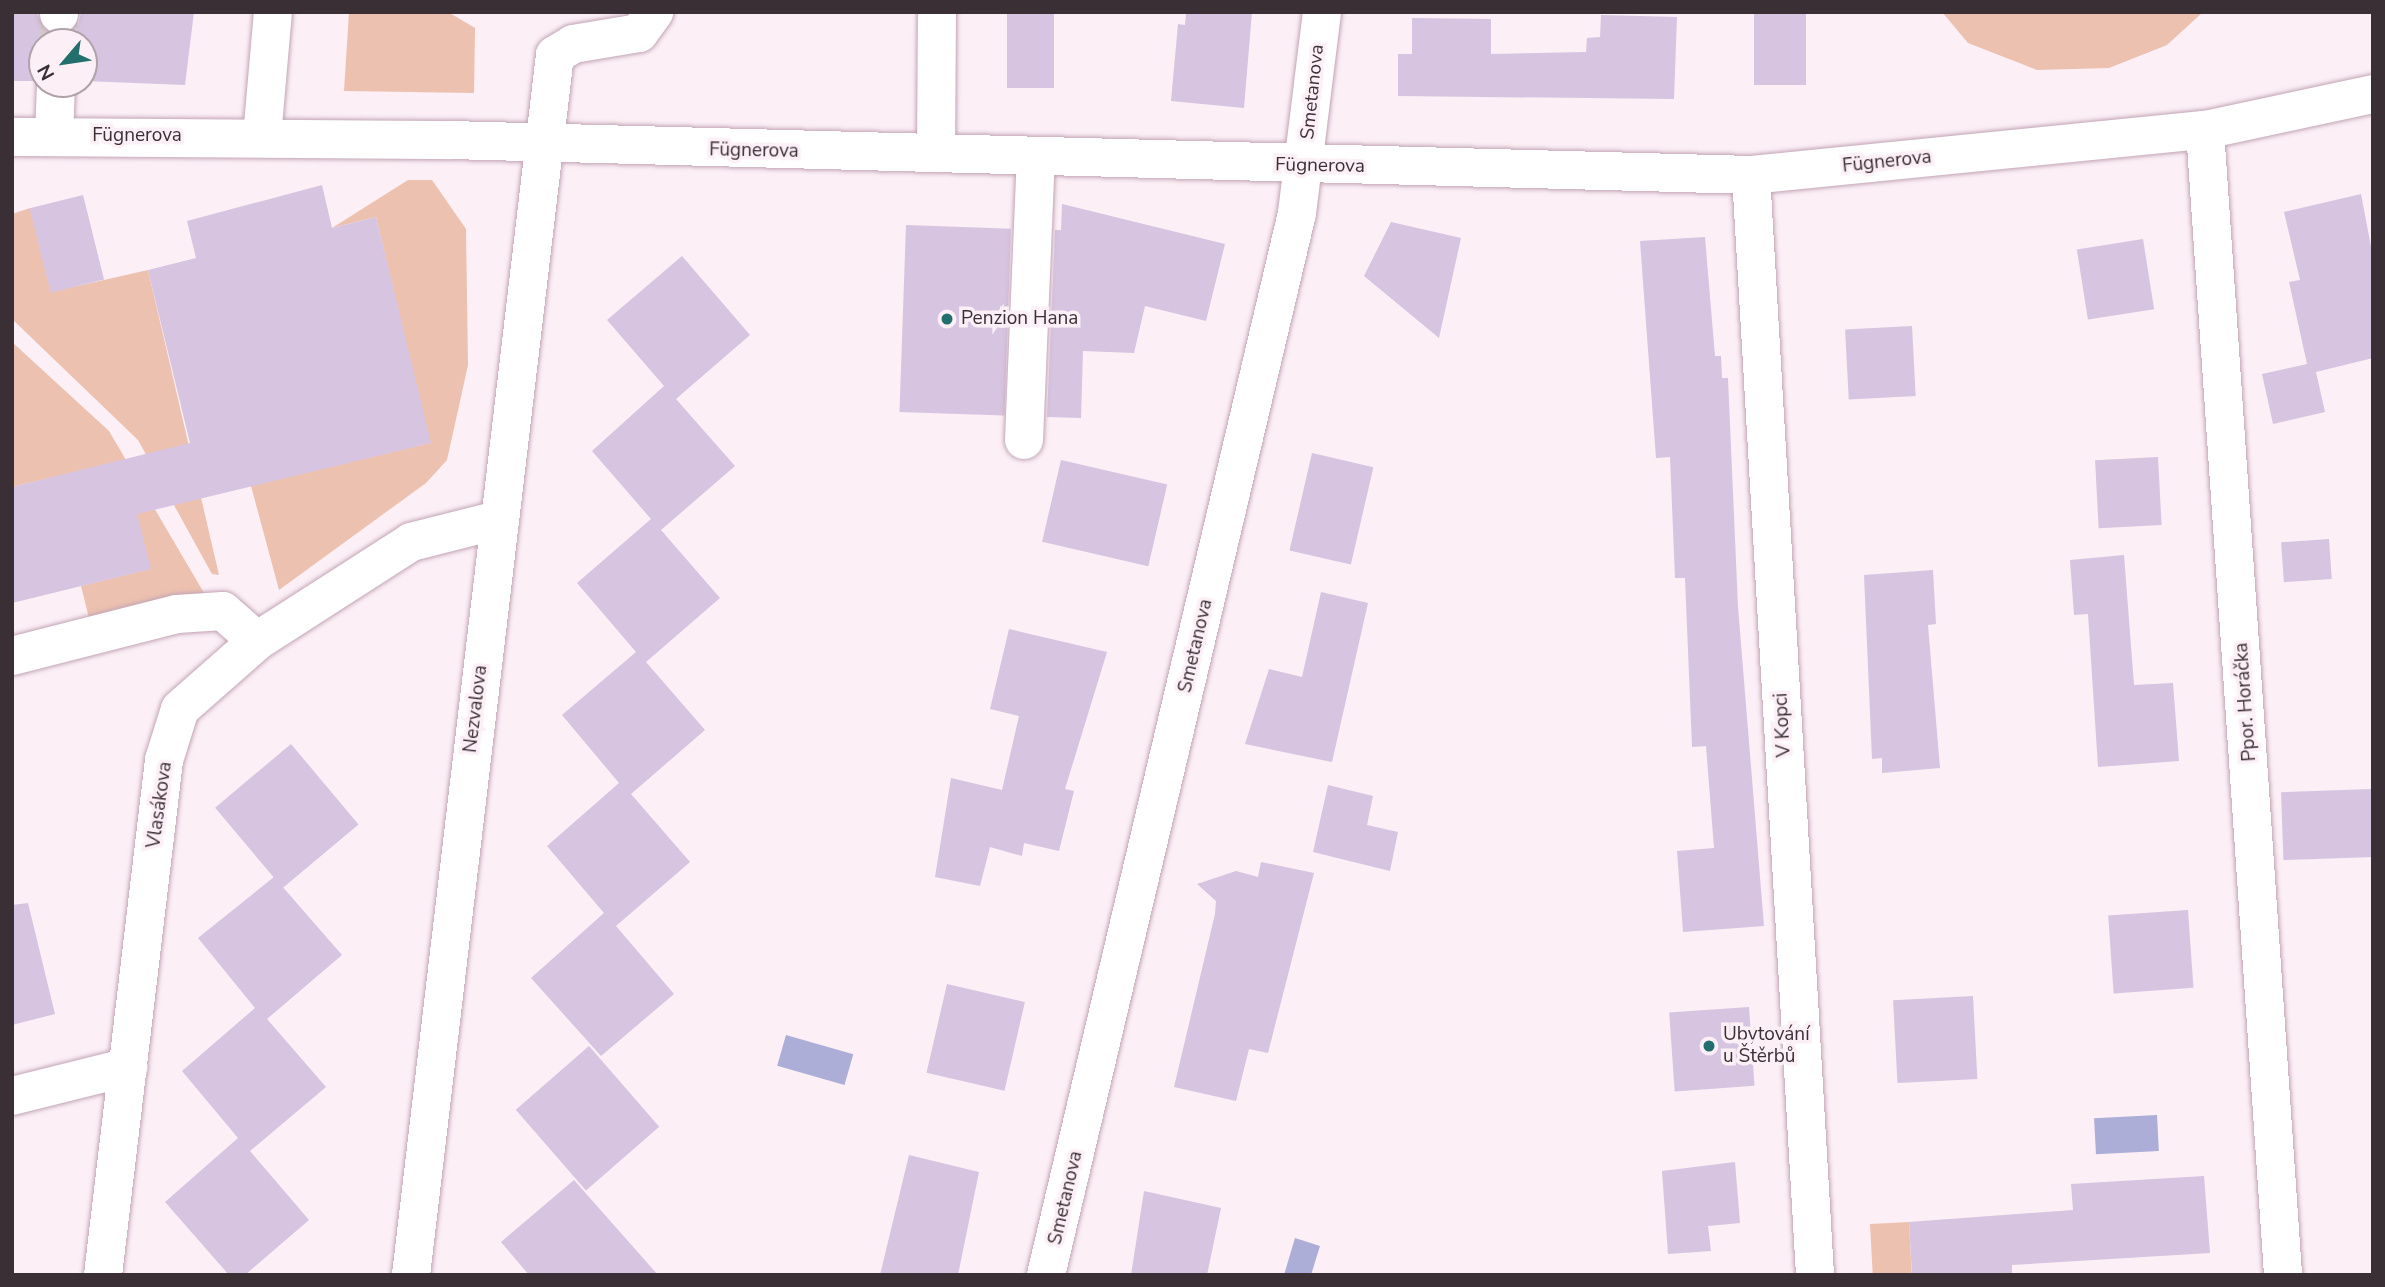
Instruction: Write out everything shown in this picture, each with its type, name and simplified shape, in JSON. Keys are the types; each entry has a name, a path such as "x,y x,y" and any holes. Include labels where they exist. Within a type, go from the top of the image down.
{"street":[{"path":"262,137 273,12"},
{"name":"Nezvalova","path":"411,1275 498,520 555,55 573,44 639,33 654,12"},
{"path":"936,153 937,12"},
{"name":"Smetanova","path":"1046,1275 1297,214 1322,12"},
{"name":"Fügnerova","path":"12,137 262,137 936,153 1303,166 1751,175 2205,130 2373,94"},
{"path":"54,135 55,98"},
{"name":"Ppor. Horáčka","path":"2205,130 2283,1275"},
{"path":"1024,440 1036,157"},
{"name":"V Kopci","path":"1751,175 1815,1275"},
{"name":"Vlasákova","path":"103,1275 164,760 180,709 257,641 411,542 498,520"},
{"path":"12,656 189,613 223,611 257,641"},
{"path":"12,1096 128,1068"}],"shaded area":[{"path":"349,12 448,12 475,28 474,93 344,91"},
{"path":"1942,12 2203,12 2167,45 2109,68 2037,70 1968,43"},
{"path":"408,180 432,180 466,229 468,365 447,460 426,483 279,590 251,486 430,443 376,217 332,228"},
{"path":"30,208 51,292 148,270 219,575 212,574 138,440 12,319 12,214"},
{"path":"12,342 109,431 204,593 89,618 81,586 150,569 124,460 12,487"},
{"path":"1909,1222 1912,1275 1873,1275 1870,1224"}],"water":[{"path":"786,1035 853,1054 844,1085 777,1066"},
{"path":"2157,1115 2159,1151 2096,1154 2094,1118"},
{"path":"1295,1238 1320,1246 1311,1275 1284,1275"}],"building":[{"path":"194,12 185,85 98,82 98,28 73,28 78,25 81,13"},
{"path":"1007,12 1054,12 1054,88 1007,88"},
{"path":"1186,12 1252,12 1244,108 1171,101 1178,24 1185,25"},
{"path":"1754,12 1806,12 1806,85 1754,85"},
{"path":"12,14 37,14 45,28 28,28 28,81 12,81"},
{"path":"1601,15 1677,17 1674,99 1398,96 1398,54 1412,54 1412,18 1491,19 1491,54 1586,52 1587,38 1600,37"},
{"path":"322,185 332,228 376,217 431,443 137,514 151,569 12,603 12,487 190,443 148,270 196,258 187,221"},
{"path":"2361,194 2373,257 2373,358 2316,372 2325,412 2273,424 2262,374 2307,364 2289,282 2300,280 2284,212"},
{"path":"83,195 104,279 51,293 30,208"},
{"path":"1062,204 1225,244 1206,321 1145,306 1134,353 1083,351 1081,418 1047,417 1055,230 1061,230"},
{"path":"1391,222 1461,238 1439,338 1364,276"},
{"name":"Penzion Hana","path":"906,225 1011,229 1004,416 899,412"},
{"path":"1705,237 1715,356 1721,356 1722,378 1728,378 1738,607 1764,926 1683,932 1677,851 1714,848 1706,746 1692,747 1685,578 1675,578 1670,457 1656,458 1640,241"},
{"path":"2143,239 2154,309 2088,320 2077,249"},
{"path":"682,256 750,335 676,399 735,466 661,530 720,598 646,662 705,730 631,794 690,862 616,926 674,994 601,1056 531,978 604,913 547,846 619,783 562,715 636,652 577,583 651,519 592,451 664,386 607,320"},
{"path":"1912,326 1916,396 1849,399 1845,330"},
{"path":"1312,453 1373,467 1351,565 1290,550"},
{"path":"2158,457 2162,525 2099,528 2095,460"},
{"path":"1061,460 1167,485 1148,566 1042,542"},
{"path":"2329,539 2332,579 2284,582 2281,542"},
{"path":"2124,555 2134,685 2173,683 2179,761 2098,767 2088,614 2074,615 2070,560"},
{"path":"1933,570 1936,624 1928,625 1940,768 1882,773 1882,758 1872,759 1864,575"},
{"path":"1321,592 1368,603 1332,762 1245,744 1269,669 1302,677"},
{"path":"1009,629 1107,652 1065,789 1074,791 1059,851 1024,843 1022,856 990,847 980,886 935,877 951,778 1002,790 1019,716 990,709"},
{"path":"291,744 358,824 283,888 215,808"},
{"path":"1328,785 1373,796 1367,825 1398,832 1390,871 1313,852"},
{"path":"2371,789 2373,857 2283,860 2281,792"},
{"path":"1261,862 1314,873 1268,1053 1249,1049 1236,1101 1174,1087 1215,914 1216,901 1197,884 1236,871 1258,877"},
{"path":"274,877 342,955 267,1019 326,1087 250,1151 309,1220 245,1275 229,1275 165,1202 238,1138 182,1071 255,1008 198,938"},
{"path":"28,903 55,1014 12,1025 12,905"},
{"path":"2188,910 2193,988 2114,993 2108,916"},
{"path":"947,984 1025,1002 1004,1091 927,1073"},
{"path":"1973,996 1977,1079 1897,1083 1893,1000"},
{"name":"Ubytování u Štěrbů","path":"1749,1007 1755,1086 1675,1091 1669,1013"},
{"path":"589,1046 659,1127 586,1190 516,1110"},
{"path":"909,1155 979,1172 958,1275 880,1275"},
{"path":"1735,1162 1740,1223 1708,1226 1711,1251 1668,1254 1662,1171"},
{"path":"2204,1176 2210,1253 2012,1265 2012,1275 1912,1275 1909,1222 2073,1210 2071,1184"},
{"path":"574,1180 658,1275 529,1275 501,1242"},
{"path":"1144,1191 1221,1208 1207,1275 1131,1275"}],"tunnel":[{"path":"58,28 59,14"}],"place":[{"name":"Penzion Hana","path":"947,319"},
{"name":"Ubytování u Štěrbů","path":"1709,1046"}]}
